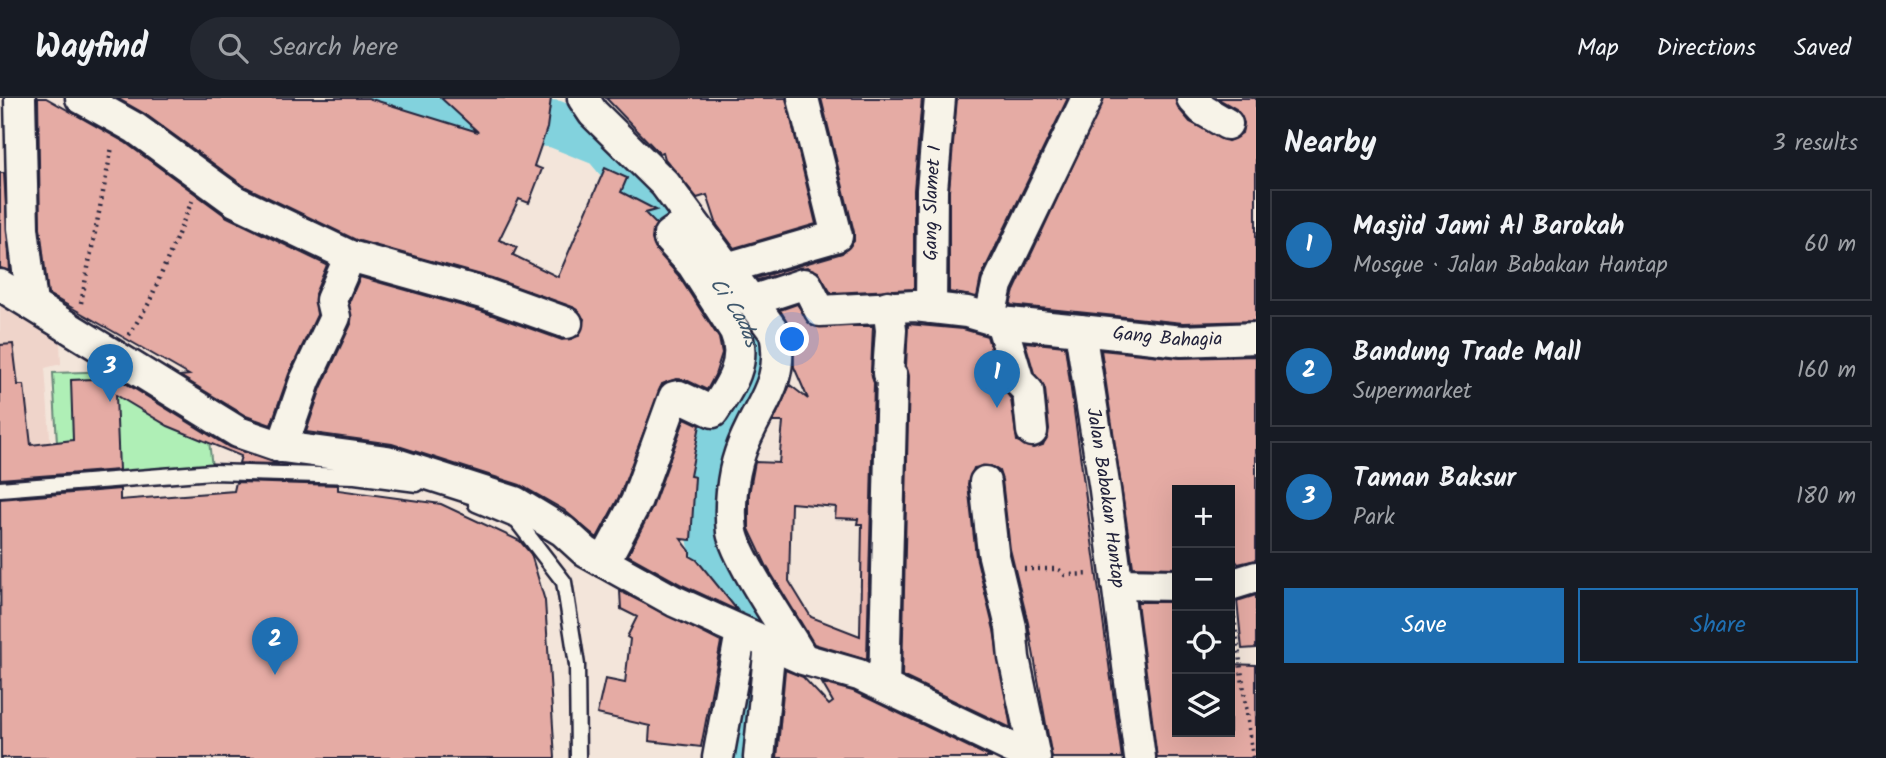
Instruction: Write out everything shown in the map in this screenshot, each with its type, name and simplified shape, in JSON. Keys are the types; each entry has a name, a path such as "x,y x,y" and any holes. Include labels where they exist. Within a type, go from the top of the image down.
{"street":[{"path":"20,98 23,228 32,304"},
{"path":"81,98 119,119 235,201 350,256 486,294 567,323"},
{"path":"583,98 593,113 665,184 683,225 727,268 775,333 779,353 775,382 740,453 732,491 732,532 752,573 800,654"},
{"path":"727,268 837,236 803,98"},
{"name":"Gang Slamet I","path":"931,308 932,190 940,98"},
{"path":"1032,431 1028,391 1019,382 995,319 997,285 1087,98"},
{"path":"1192,98 1203,110 1227,124"},
{"path":"604,562 636,502 674,397 679,396 713,412 732,383 740,361 740,342 735,331 692,264 669,239 683,225"},
{"path":"282,447 305,381 335,317 331,300 350,256"},
{"path":"751,301 803,284 807,285 820,311 888,306 931,308 1080,330"},
{"path":"0,285 238,432 282,447 387,461 515,502 563,531 586,552 674,601 755,637 884,687 1026,754"},
{"path":"884,687 892,376 888,373 891,330 888,306"},
{"name":"Gang Bahagia","path":"1080,330 1182,341 1256,338"},
{"name":"Jalan Babakan Hantap","path":"1080,330 1140,758"},
{"path":"985,482 985,508 1011,626 1026,754"},
{"path":"1235,583 1256,577"},
{"path":"1117,584 1172,585"},
{"path":"718,758 755,637"},
{"path":"755,637 759,758"}],"lane":[{"path":"0,489 212,472 355,476 404,481 448,492 517,521 564,582 577,664 579,758"}],"path":[{"path":"74,330 87,284 119,119"},
{"path":"116,357 149,303 202,178"},
{"path":"1058,569 1065,575"},
{"path":"1233,611 1253,758"}],"shaded area":[{"path":"0,298 60,342 61,364 45,368 54,493 0,497"}],"green space":[{"path":"118,371 208,431 212,468 59,478 53,373"}],"building":[{"path":"38,98 46,98 126,143 227,217 327,265 315,294 317,315 289,374 271,425 246,416 180,376 189,375 48,294 40,227"},
{"path":"117,98 368,98 478,132 441,98 551,98 547,128 534,166 542,169 529,203 519,199 499,240 517,247 513,255 558,277 605,168 627,178 621,192 656,210 645,213 656,224 652,239 656,250 678,275 719,338 722,353 715,375 707,390 686,380 676,379 662,384 620,495 597,538 564,510 520,485 392,444 306,432 321,388 351,324 349,302 360,277 481,311 562,340 579,336 584,319 573,307 492,278 356,240 244,186 145,114"},
{"path":"606,98 786,98 816,224 734,248 717,225 707,195 697,198 665,159 663,152 659,153"},
{"path":"821,98 922,98 914,190 914,289 831,293 818,272 807,267 758,280 756,278 842,253 854,241"},
{"path":"957,98 1068,98 981,277 977,297 949,292 949,191"},
{"path":"1104,98 1175,98 1179,109 1190,122 1228,141 1242,133 1244,123 1236,109 1217,98 1256,98 1256,321 1183,323 1010,305 1014,291"},
{"path":"0,173 4,173 10,271 0,268"},
{"path":"797,304 812,326 873,326 867,660 814,644 767,567 749,529 749,494 755,462 779,463 783,422 773,422 790,385 808,399 794,367 792,330 780,310","holes":["791,503 836,507 835,518 858,519 857,524 862,524 860,636 811,617 789,581"]},
{"path":"908,324 963,329 987,336 1002,387 1011,399 1017,441 1033,448 1043,445 1049,429 1045,389 1034,373 1025,342 1065,346 1122,758 1052,758 1028,623 1010,549 1002,480 999,471 991,466 974,468 968,484 976,556 994,630 1011,728 902,676"},
{"path":"13,344 18,385 24,385 31,445 73,440 71,380 117,378 229,447 279,464 239,463 241,456 168,426 116,395 119,470 0,479 0,345"},
{"path":"1101,350 1180,358 1256,356 1256,560 1238,564 1235,560 1235,485 1172,485 1172,568 1133,567"},
{"path":"685,418 700,425 690,476 695,477 691,540 681,539 690,551 690,556 697,560 738,611 682,585 628,555 652,508"},
{"path":"236,482 338,485 338,490 441,504 520,541 531,554 545,601 555,758 1,758 0,499 120,489 120,500 234,491"},
{"path":"620,591 721,642 701,747 649,741 650,726 597,714 605,679 625,683 630,639 627,637 637,617 621,609"},
{"path":"1256,595 1256,648 1242,649 1237,601"},
{"path":"1137,602 1172,602 1172,737 1235,737 1235,664 1256,665 1256,758 1157,758"},
{"path":"785,670 803,677 829,705 833,702 822,683 853,691 992,758 777,758"}],"waterway":[{"name":"Ci Cadas","path":"391,98 442,114 555,124 605,144 690,245 744,323 757,360 723,418 708,485 711,539 721,570 760,628 744,758"}],"place":[{"name":"Taman Baksur","path":"110,402"},
{"name":"Masjid Jami Al Barokah","path":"997,408"},
{"name":"Bandung Trade Mall","path":"275,675"}]}
